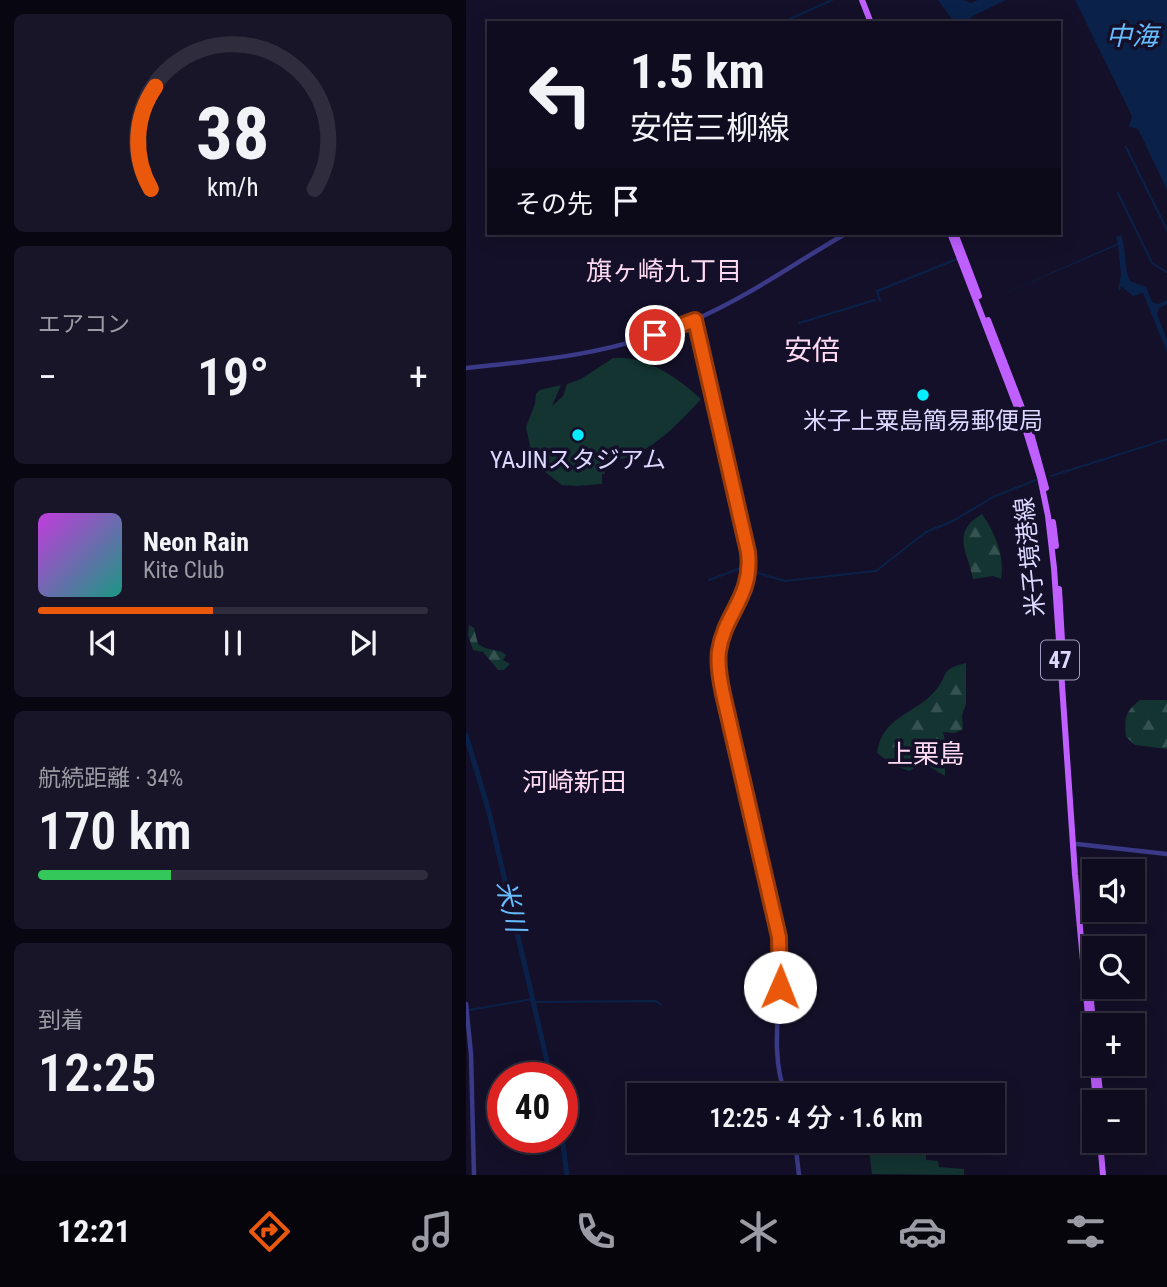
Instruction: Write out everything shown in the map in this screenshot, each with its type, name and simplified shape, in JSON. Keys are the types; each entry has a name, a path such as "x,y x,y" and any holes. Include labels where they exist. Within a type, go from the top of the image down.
{"main road":[{"path":"864,0 872,21"},
{"name":"米子境港線","path":"953,235 1025,416 1044,475 1055,536 1092,1013"},
{"name":"米子境港線","path":"953,235 1025,428 1040,477 1048,516 1076,886 1097,1090"},
{"path":"1103,1153 1106,1175"}],"street":[{"path":"466,368 591,353 655,335 695,320 732,301 844,235"},
{"path":"695,320 748,552 749,575 746,588 725,630 719,662 723,694 779,937 777,1062 783,1083"},
{"path":"1077,844 1168,854"},
{"path":"466,1004 471,1054 474,1175"},
{"path":"796,1153 799,1175"}],"green space":[{"path":"613,358 638,360 661,369 701,399 658,441 632,455 603,462 605,474 602,474 602,484 562,485 545,472 530,446 526,427 536,394 540,390 561,385 552,406 563,396 567,384 581,379"},
{"path":"982,514 998,545 1002,562 1001,579 993,576 973,579 965,552 966,528"},
{"path":"469,625 474,628 478,644 506,655 503,660 510,664 504,670 498,670 483,652 473,650 468,635"},
{"path":"966,663 963,729 955,733 943,732 947,749 942,750 945,776 930,767 933,754 921,752 914,768 909,771 894,765 877,753 880,741 893,723 927,699 948,670"},
{"path":"1140,700 1167,700 1167,749 1135,745 1126,737 1127,716"},
{"path":"869,1153 926,1153 926,1160 938,1161 939,1167 964,1169 964,1175 872,1174"}],"water":[{"path":"938,0 963,0 971,3 978,0 1006,0 971,17 970,21 954,21"},
{"name":"中海","path":"1075,0 1167,0 1167,190 1138,129 1129,127 1132,116"},
{"path":"1121,235 1130,281 1146,287 1152,302 1158,304 1167,300 1167,304 1159,308 1157,314 1167,340 1167,352 1143,293 1133,296 1121,286 1120,291 1118,290 1121,274 1118,245 990,300 1118,243 1116,237"}],"waterway":[{"path":"785,21 832,0"},
{"path":"1126,147 1168,232"},
{"path":"1118,193 1152,263 1168,273"},
{"path":"880,301 877,291 957,259"},
{"path":"799,323 875,300"},
{"path":"1051,476 1168,439"},
{"path":"709,580 741,568 785,581 876,571 926,532 953,521 993,497 1036,480"},
{"name":"米川","path":"466,735 489,812 547,1062"},
{"path":"469,1010 533,999"},
{"path":"534,1002 656,1001 661,1005"},
{"name":"米川","path":"564,1153 567,1175"}],"place":[{"name":"米子上粟島簡易郵便局","path":"923,395"},
{"name":"YAJINスタジアム","path":"578,435"}],"district":[{"name":"旗ヶ崎九丁目","path":"664,271"},
{"name":"安倍","path":"812,350"},
{"name":"上栗島","path":"926,754"},
{"name":"河崎新田","path":"574,782"}],"route":[{"path":"655,335 695,320 698,327 748,552 750,566 746,588 721,643 720,677 781,947 780,987"}]}
